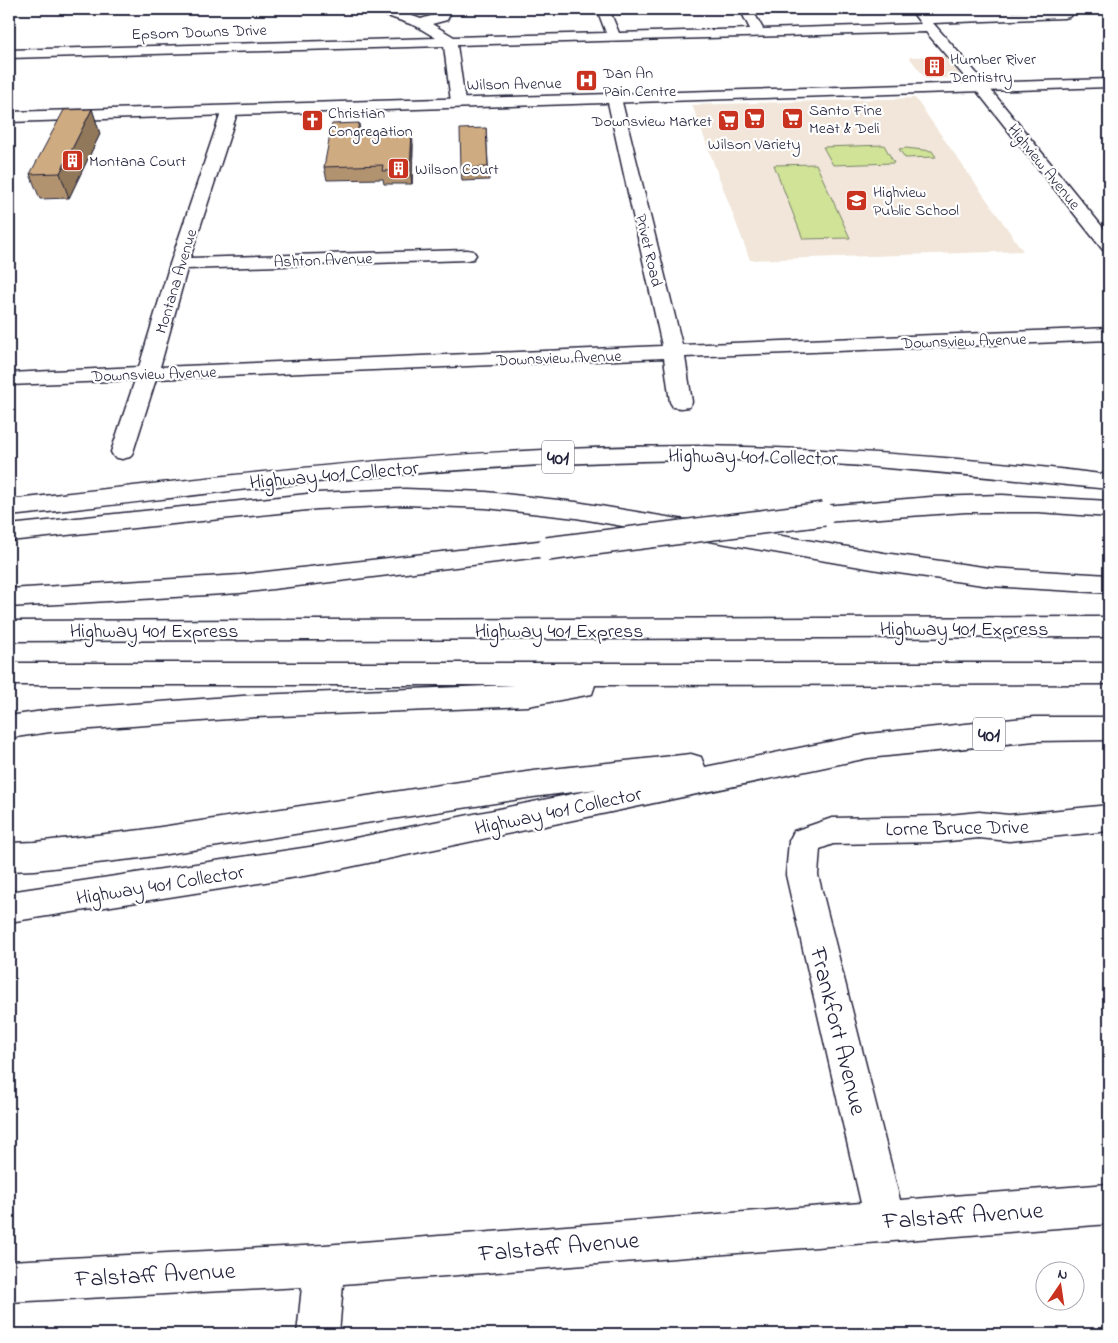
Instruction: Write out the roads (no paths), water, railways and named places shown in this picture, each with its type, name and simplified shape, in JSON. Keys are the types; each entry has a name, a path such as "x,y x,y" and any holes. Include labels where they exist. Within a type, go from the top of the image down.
{"main road":[{"path":"381,9 421,24 450,41 458,102"},
{"path":"421,24 442,18 444,14 441,9"},
{"path":"603,9 615,38"},
{"path":"746,9 759,33"},
{"name":"Epsom Downs Drive","path":"9,54 759,33 923,19 1053,15 1064,14 1071,9"},
{"name":"Highview Avenue","path":"923,19 1102,227 1109,246"},
{"name":"Wilson Avenue","path":"9,117 1109,83"},
{"name":"Privet Road","path":"614,98 674,352 682,402"},
{"name":"Montana Avenue","path":"122,452 148,373 179,264 230,110"},
{"name":"Ashton Avenue","path":"179,264 467,255"},
{"name":"Downsview Avenue","path":"9,379 1109,334"},
{"name":"Highway 401 Collector","path":"9,508 371,469 548,457 679,453 844,458 1012,471 1109,482"},
{"path":"9,532 317,501 405,497 486,500 576,510 884,562 990,577 1109,584"},
{"path":"9,598 240,584 909,505 999,503 1109,509"},
{"name":"Highway 401 Express","path":"9,631 1109,627"},
{"path":"9,727 50,721 256,706 528,695 663,673"},
{"path":"9,674 1109,674"},
{"name":"Highway 401 Collector","path":"9,907 316,860 868,746 1035,729 1109,729"},
{"path":"9,857 142,844 533,784 868,746"},
{"name":"Lorne Bruce Drive","path":"806,841 832,831 939,829 979,825 1009,828 1109,818"},
{"name":"Frankfort Avenue","path":"806,841 802,875 885,1220"},
{"name":"Falstaff Avenue","path":"9,1282 324,1265 1109,1204"},
{"path":"318,1334 324,1265"}],"place":[{"name":"Humber River Dentistry","path":"934,67"},
{"name":"Dan An Pain Centre","path":"587,81"},
{"name":"Santo Fine Meat & Deli","path":"793,118"},
{"name":"Wilson Variety","path":"754,119"},
{"name":"Downsview Market","path":"728,120"},
{"name":"Christian Congregation","path":"312,121"},
{"name":"Montana Court","path":"73,160"},
{"name":"Wilson Court","path":"399,168"},
{"name":"Highview Public School","path":"857,200"}]}
